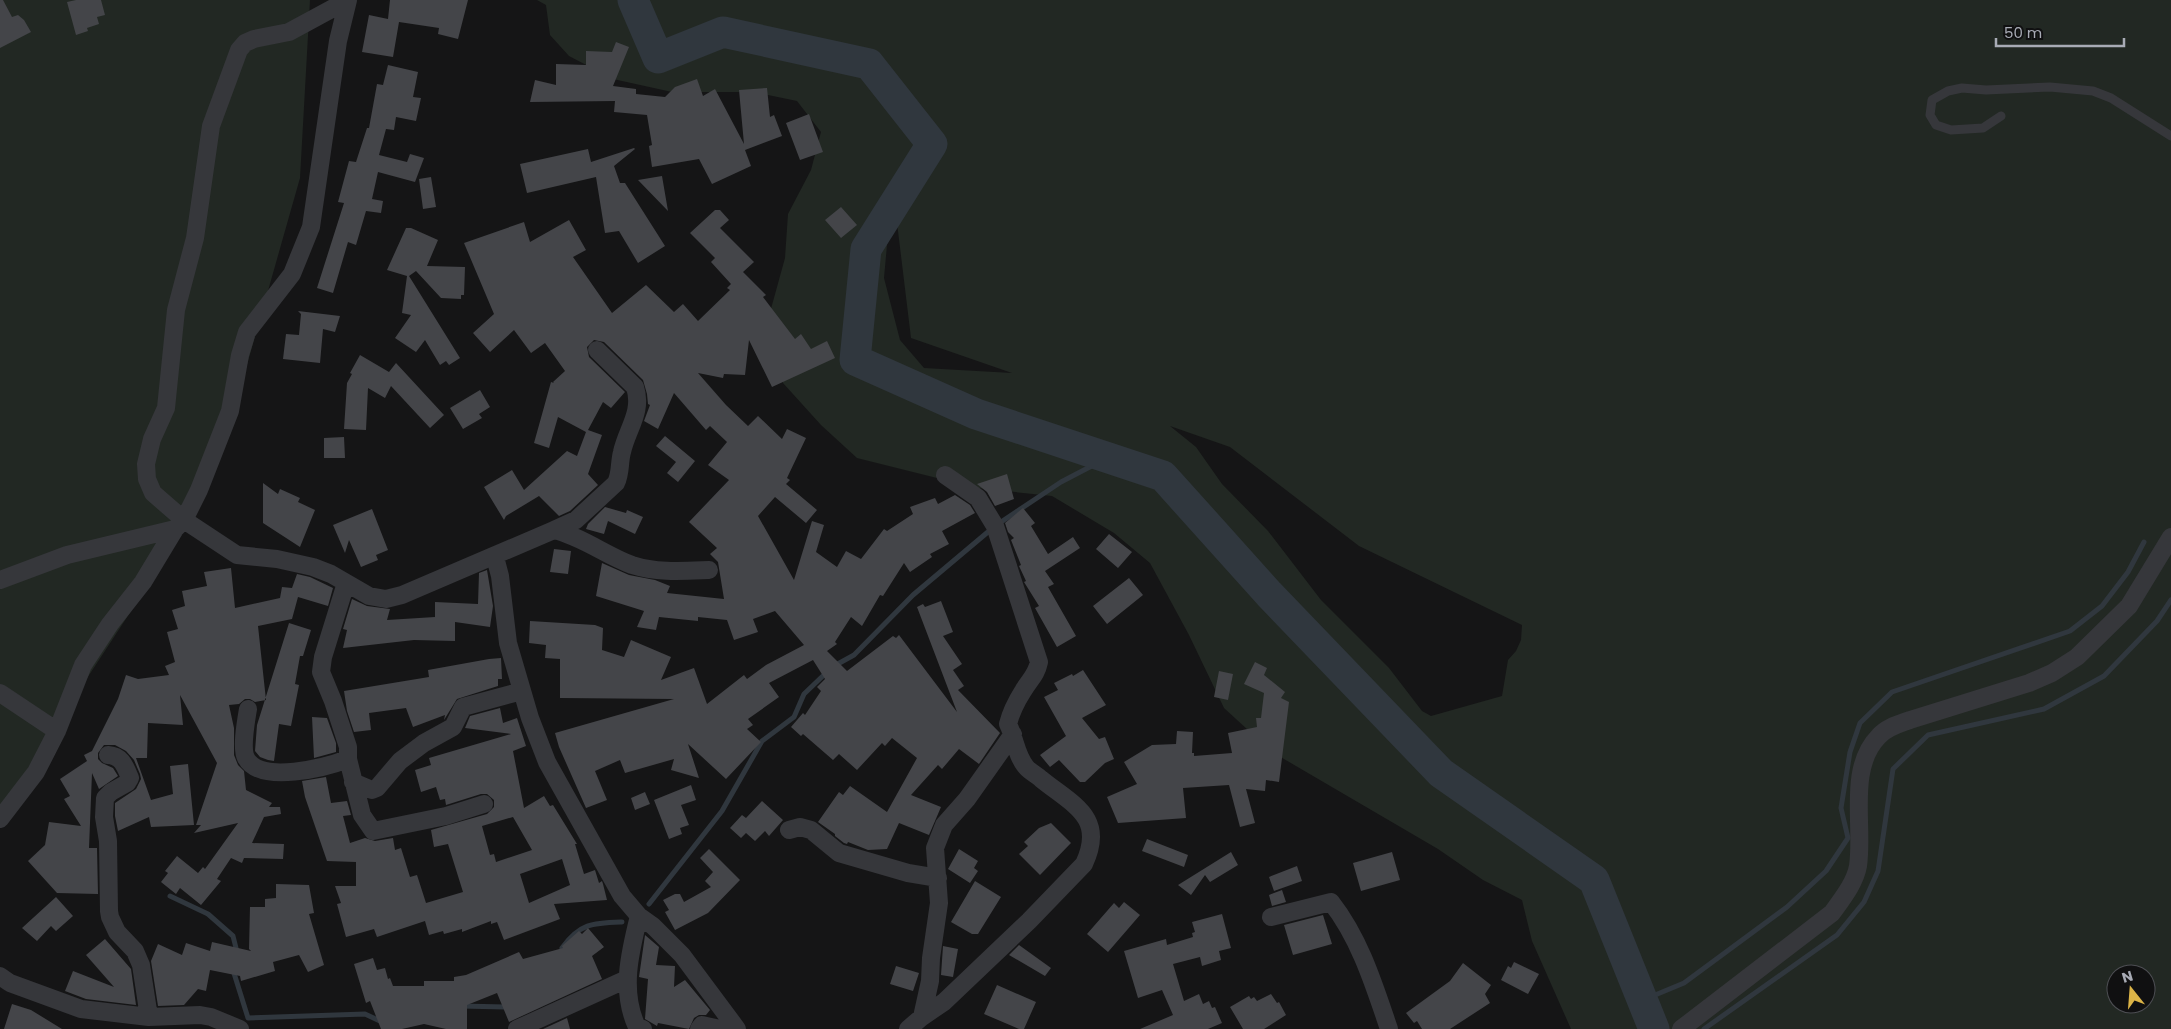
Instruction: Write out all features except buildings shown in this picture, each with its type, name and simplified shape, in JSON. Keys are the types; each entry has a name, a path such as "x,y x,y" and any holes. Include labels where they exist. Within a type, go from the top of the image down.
{"street":[{"path":"0,819 36,772 57,731 83,665 110,624 143,582 199,490 230,411 240,355 247,332 292,274 311,227 338,40 348,0"},
{"path":"348,0 289,32 254,39 245,43 239,50 216,109 204,160 194,238 176,310 166,408 152,439 146,464 147,479 153,493 179,524 237,554 277,559 313,567 331,574 369,596 386,599 402,595 495,557 576,520 616,483 619,476 622,452 637,411 635,387 597,350"},
{"path":"908,1029 944,1002 1029,921 1084,864 1090,852 1092,828 1086,815 1026,767 1015,744 1008,724 1012,710 1024,688 1036,674 1039,662 994,526 978,498 946,475"},
{"path":"0,580 67,555 179,524"},
{"path":"554,530 586,540 632,564 673,572 709,570"},
{"path":"1681,1029 1832,913 1846,892 1858,868 1860,782 1865,757 1879,736 1892,727 1910,720 2029,684 2052,673 2077,657 2129,606 2171,537"},
{"path":"495,557 500,576 508,644 530,718 548,762 618,888 639,916 653,926 682,955 737,1029"},
{"path":"346,583 323,657 321,672 348,747 348,759 353,782 367,825 376,832 446,816 484,804"},
{"path":"353,782 372,790 377,788 400,761 424,743 453,728 463,707 522,691"},
{"path":"0,693 57,731"},
{"path":"248,708 245,757 250,763 271,772 284,772 348,759"},
{"path":"922,1017 930,981 931,958 939,903 935,848 944,825 966,799 1013,734"},
{"path":"108,755 116,756 121,760 130,778 127,783 111,792 105,798 104,816 108,841 110,917 118,932 134,951 140,965 149,1017"},
{"path":"790,830 800,827 811,830 839,853 908,873 938,878"},
{"path":"1271,917 1331,902 1340,914 1363,956 1389,1029"},
{"path":"639,916 630,951 626,979 631,1015 637,1027 643,1029"},
{"path":"0,976 10,983 81,1009 149,1017 200,1014 240,1029"},
{"path":"517,1029 626,979"},
{"path":"699,1029 702,1024 720,1029"}],"lane":[{"path":"2001,116 1983,128 1951,130 1936,125 1930,115 1932,100 1948,91 1962,88 1994,90 2050,87 2093,91 2111,98 2171,136"}],"shaded area":[{"path":"0,0 310,0 300,178 239,393 135,605 0,811"},
{"path":"537,0 2171,0 2171,1029 1571,1029 1532,941 1522,900 1483,880 1438,849 1272,752 1224,708 1189,635 1150,563 1114,533 1052,496 977,488 857,458 821,425 783,383 769,316 785,258 788,214 811,170 821,132 797,101 753,92 672,92 613,79 569,56 550,35 546,5","holes":["894,198 911,338 1012,373 924,368 900,340 884,278 891,201","1170,426 1230,447 1359,546 1522,625 1521,640 1516,651 1508,660 1502,696 1431,716 1422,711 1389,668 1321,600 1268,531 1222,484 1196,447"]}],"waterway":[{"path":"633,0 658,58 723,32 869,64 932,144 866,249 855,360 976,414 1163,476 1269,594 1441,773 1594,880 1654,1029"},
{"path":"834,666 854,655 913,595 995,526 1061,482 1107,458"},
{"path":"1643,1000 1684,983 1787,907 1826,871 1848,838 1841,808 1850,752 1860,723 1892,692 2070,631 2102,606 2128,572 2144,542"},
{"path":"1704,1029 1837,935 1864,902 1878,871 1893,769 1928,735 2044,709 2104,676 2157,621 2171,600"},
{"path":"649,904 722,811 762,741 794,717 804,694 828,671"},
{"path":"170,896 208,914 233,936 237,952"},
{"path":"562,948 581,929 595,924 622,922"},
{"path":"233,970 248,1018 365,1014 382,1022"},
{"path":"461,1006 505,1007 505,1004"}]}
